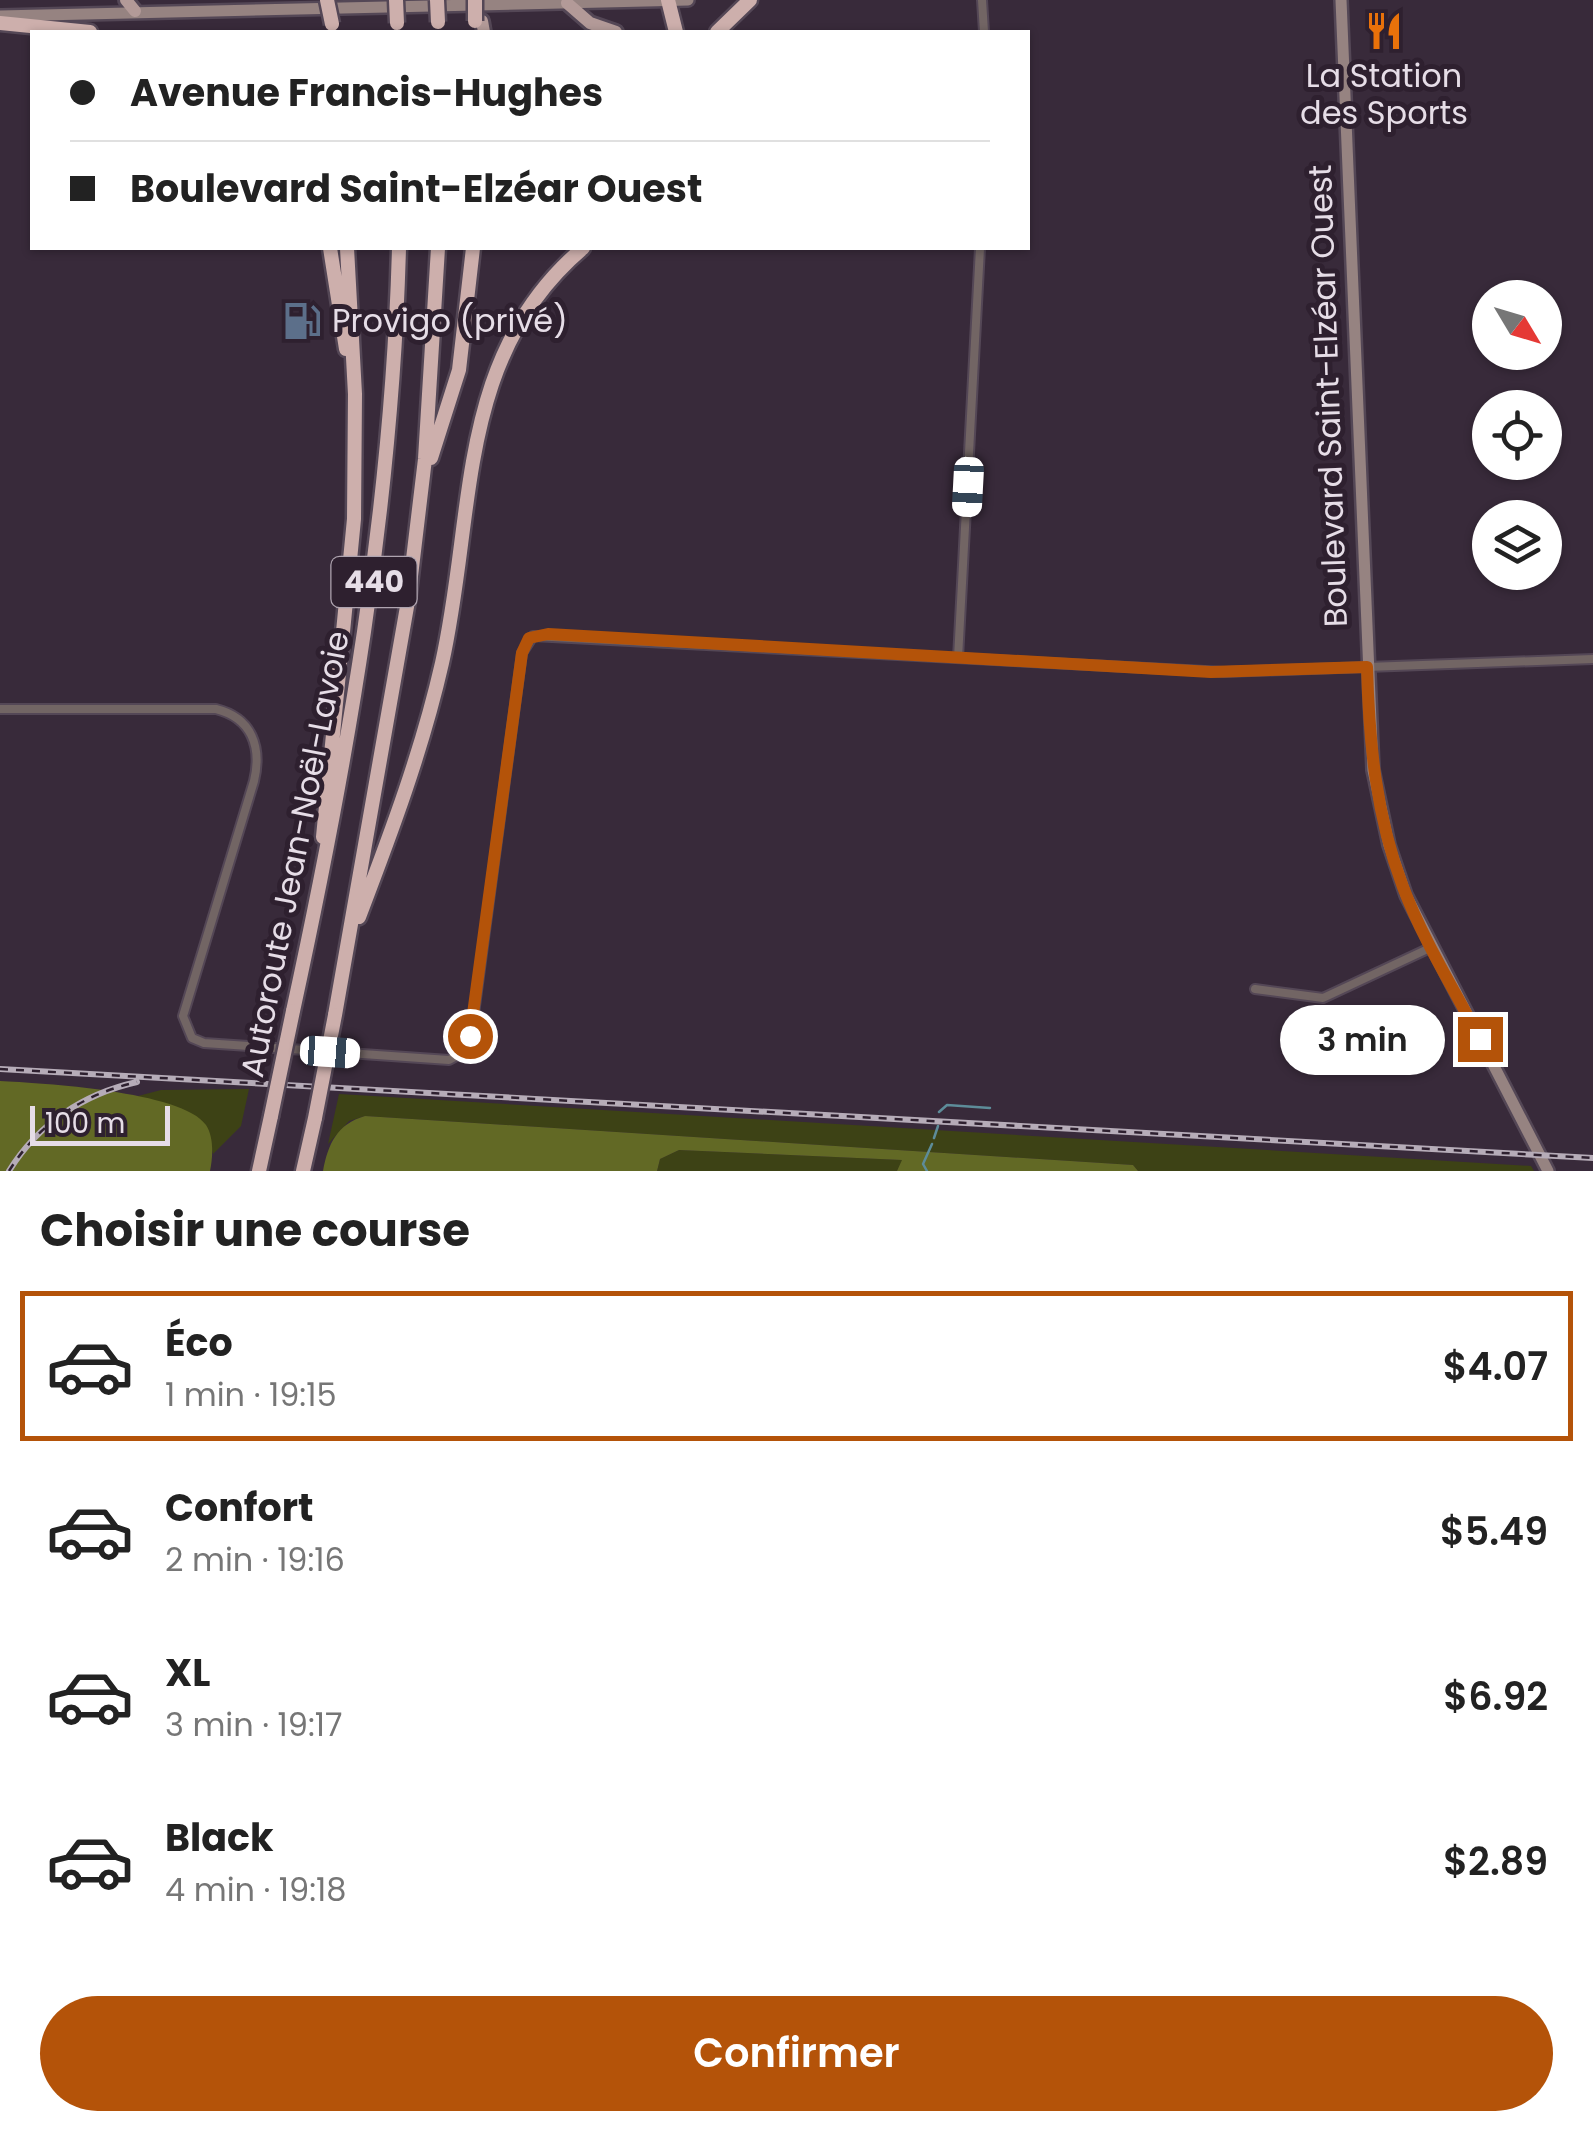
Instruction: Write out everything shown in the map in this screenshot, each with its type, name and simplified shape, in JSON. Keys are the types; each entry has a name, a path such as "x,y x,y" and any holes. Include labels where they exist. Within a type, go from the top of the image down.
{"highway":[{"path":"328,0 332,28"},
{"path":"396,0 397,28"},
{"path":"437,0 438,27"},
{"path":"475,0 479,27"},
{"path":"668,0 676,30"},
{"path":"719,30 750,0"},
{"path":"0,20 75,30"},
{"path":"330,250 356,409"},
{"path":"314,912 349,598 356,409 347,250"},
{"name":"Autoroute Jean-Noël-Lavoie","path":"259,1171 348,748 372,597 393,382 400,250"},
{"name":"Autoroute Jean-Noël-Lavoie","path":"303,1171 402,642 422,487 438,250"},
{"path":"422,487 458,370 473,250"},
{"path":"346,950 422,743 450,621 492,373 526,306 581,250"}],"main road":[{"path":"567,2 590,23 610,30"}],"street":[{"path":"0,20 130,6 688,0"},
{"path":"982,0 984,30"},
{"name":"Boulevard Saint-Elzéar Ouest","path":"1341,0 1370,748 1384,822 1403,888 1548,1171"},
{"path":"958,658 980,250"},
{"path":"0,709 216,709 235,716 252,734 258,754 254,781 183,1016 192,1038 204,1043 449,1060 464,1052 470,1036 521,661 529,638 548,634 1211,672 1593,659"},
{"path":"1255,990 1323,998 1432,946"}],"green space":[{"path":"0,1081 109,1091 170,1104 192,1113 206,1125 210,1135 210,1171 0,1171"},
{"path":"249,1089 241,1126 213,1154 206,1126 138,1096 161,1090"},
{"path":"339,1094 1531,1166 1534,1171 1138,1171 1133,1165 365,1116 349,1121 328,1144"},
{"path":"365,1116 1133,1165 1138,1171 897,1171 902,1160 679,1150 660,1159 657,1171 323,1171 335,1136 347,1124"},
{"path":"679,1150 903,1160 897,1171 657,1171 660,1159"}],"waterway":[{"path":"939,1112 947,1105 990,1108"},
{"path":"934,1138 938,1126"},
{"path":"927,1171 923,1164 932,1144"}],"railway":[{"path":"0,1069 1593,1158"},
{"path":"9,1171 34,1139 64,1113 98,1094 137,1082"}],"place":[{"name":"La Station des Sports","path":"1384,31"},
{"name":"Provigo (privé)","path":"302,321"}],"route":[{"path":"470,1036 522,653 529,638 548,634 1211,672 1367,667 1372,760 1392,853 1406,895 1480,1039"}]}
